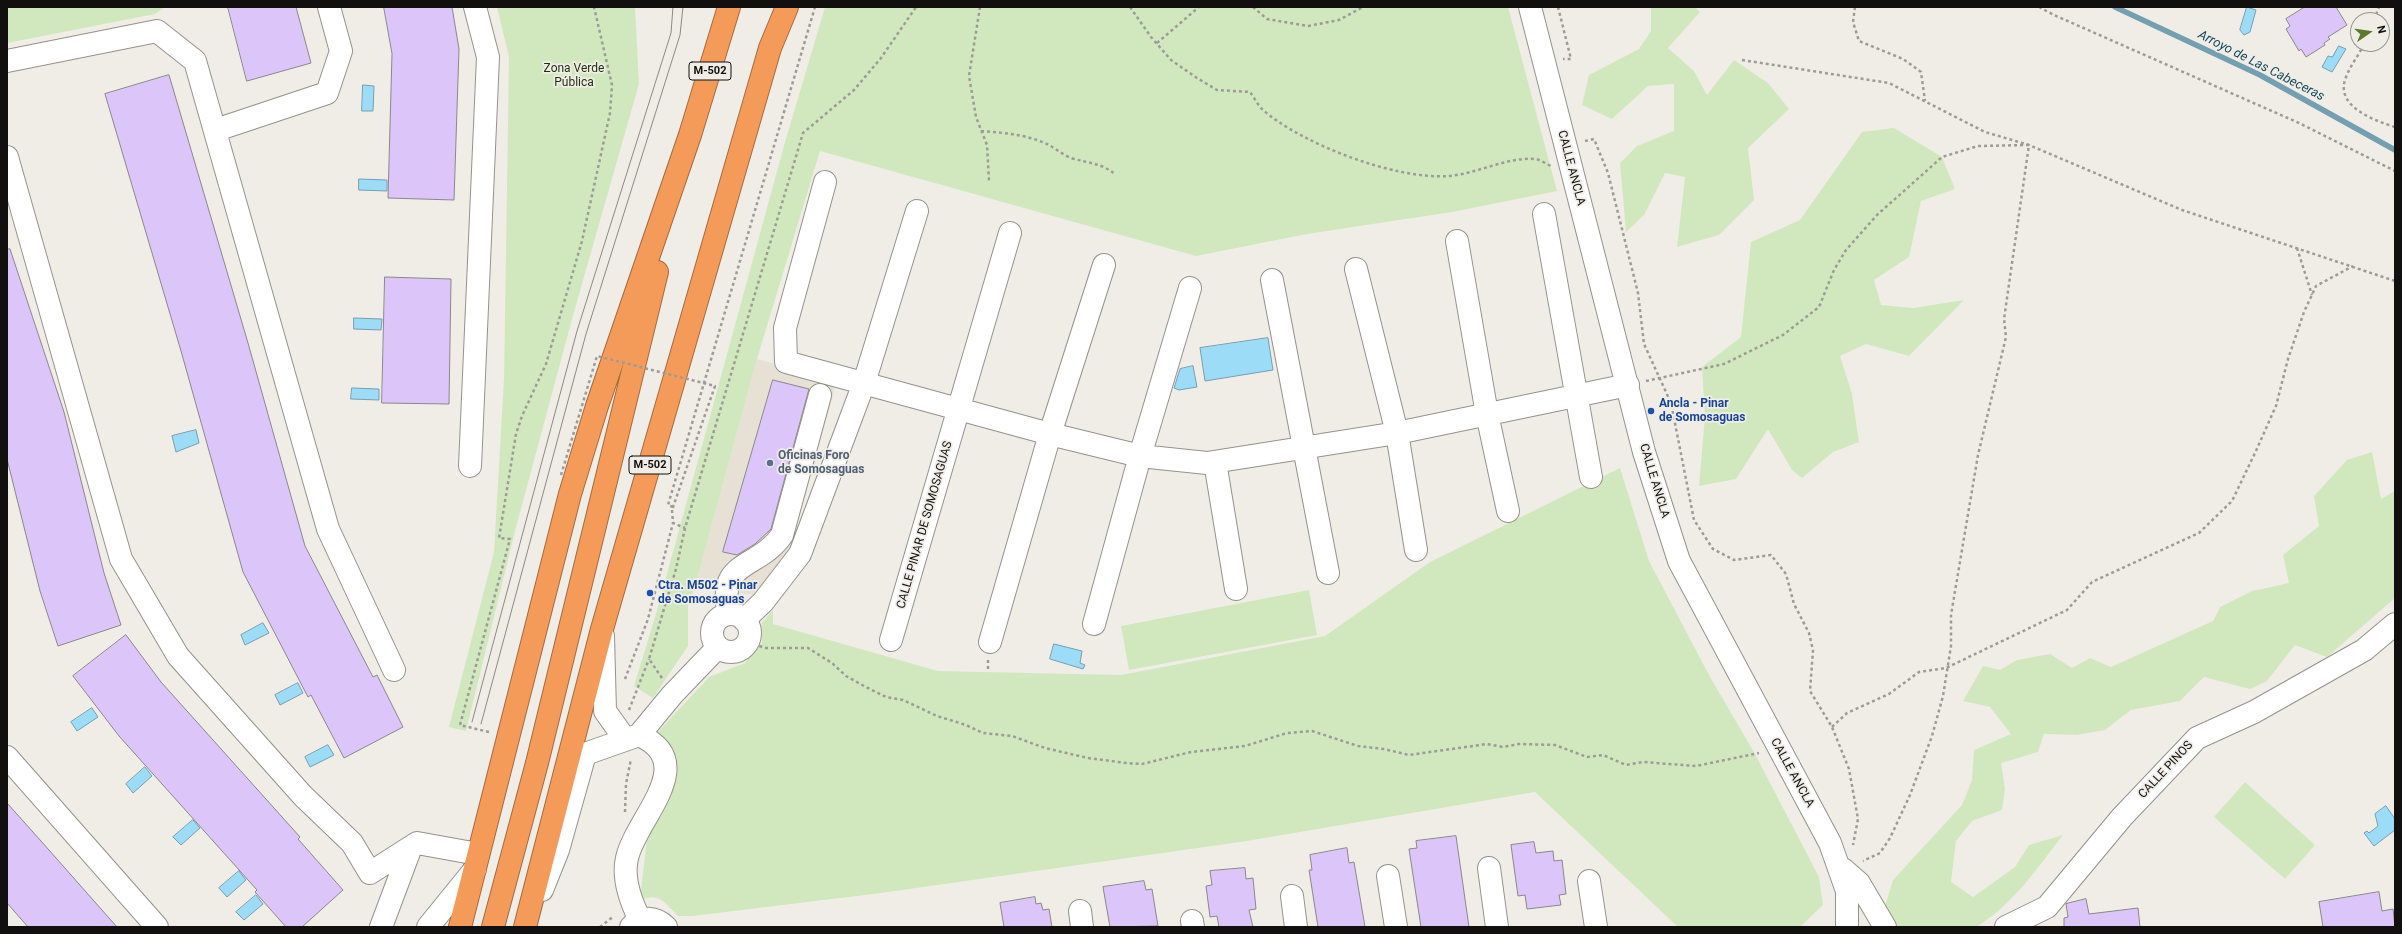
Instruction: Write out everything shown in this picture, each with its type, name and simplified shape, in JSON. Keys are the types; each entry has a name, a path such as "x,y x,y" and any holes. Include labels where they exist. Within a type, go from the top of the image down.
{"highway":[{"name":"M-502","path":"460,927 570,494 597,406 690,135 729,7"},
{"name":"M-502","path":"527,927 602,629 770,48 787,7"},
{"name":"M-502","path":"493,927 536,763 690,135"}],"street":[{"path":"216,130 327,93 341,51 329,7"},
{"path":"470,466 488,57 475,7"},
{"name":"CALLE ANCLA","path":"1530,7 1574,152 1644,452 1678,561 1830,843 1847,890 1847,927"},
{"path":"7,61 157,31 195,61 216,130 328,529 394,670"},
{"path":"7,157 121,559 174,649 303,796 352,843 370,873 417,843 476,862 428,927"},
{"path":"825,182 785,328 786,362 1050,434 1140,456 1206,463 1306,446 1397,433 1628,385"},
{"path":"820,395 782,535 770,550 738,568 729,578 726,603 736,617 749,629 748,642 743,647 734,652 724,651 718,647 712,636 713,627 717,620 736,617 763,602 800,554 864,383 917,211"},
{"path":"1544,214 1591,477"},
{"name":"CALLE PINAR DE SOMOSAGUAS","path":"892,640 960,410 1010,233"},
{"path":"1457,241 1487,414 1508,511"},
{"path":"990,642 1050,434 1104,265"},
{"path":"1356,268 1397,433 1416,550"},
{"path":"1272,280 1306,446 1328,573"},
{"path":"1094,624 1140,456 1190,288"},
{"path":"1215,462 1236,589"},
{"name":"CALLE PINOS","path":"2006,927 2046,907 2122,817 2197,738 2254,712 2364,650 2395,624"},
{"path":"602,629 605,712 629,732 649,739 659,749 667,766 666,778 661,790 632,840 626,859 628,893 636,923 654,919 666,927"},
{"path":"527,927 558,850 585,754 629,732 672,695 718,647"},
{"path":"7,757 157,927"},
{"path":"381,927 411,847"},
{"path":"1837,862 1859,883 1885,927"},
{"path":"1489,868 1497,927"},
{"path":"1388,876 1396,927"},
{"path":"1589,881 1596,927"},
{"path":"1292,896 1296,927"}],"path":[{"path":"488,740 490,732 460,725 510,539 499,538 516,434 522,416 546,364 582,241 610,112 612,85 594,7"},
{"path":"672,508 668,505 815,7"},
{"path":"629,732 676,570 685,528 803,133 854,90 881,58 916,7"},
{"path":"980,7 969,76 981,131 987,145 989,181"},
{"path":"1130,7 1171,60 1217,90 1250,92 1262,109 1285,125 1354,160 1373,166 1434,176 1448,176 1486,169 1502,162 1536,158 1550,166 1594,140 1608,173 1638,293 1644,344 1671,403 1694,520 1713,549 1734,560 1771,555 1786,574 1794,604 1809,633 1813,650 1810,691 1832,727 1849,769 1858,819 1852,846 1837,862"},
{"path":"1157,43 1199,7"},
{"path":"1253,7 1267,19 1308,26 1339,20 1363,7"},
{"path":"1557,60 1571,59 1558,7"},
{"path":"1855,7 1853,22 1859,41 1903,59 1921,72 1925,101"},
{"path":"2040,7 2054,15 2299,123 2395,171"},
{"path":"2360,52 2346,76 2342,91 2346,99 2359,111 2375,122 2395,127"},
{"path":"1742,60 1889,83 1985,132 2029,145 2182,210 2395,281"},
{"path":"981,131 1011,133 1031,138 1048,144 1070,158 1104,166 1116,175"},
{"path":"1628,385 1724,364 1783,335 1819,307 1834,270 1846,250 1877,215 1942,157 1978,146 2029,145"},
{"path":"1859,883 1860,862 1880,853 1910,796 1934,729 1943,696 1946,668 1951,646 1951,615 1978,455 2006,337 2004,319 2029,145"},
{"path":"2297,248 2312,295"},
{"path":"1832,727 1847,713 1889,694 1919,672 1946,668 2067,610 2092,582 2199,533 2232,501 2276,406 2288,359 2304,312 2316,286 2353,266"},
{"path":"561,475 597,356 715,386 672,508 673,523 648,619 624,683"},
{"path":"673,523 685,528"},
{"path":"748,642 765,648 808,648 832,663 846,676 886,697 903,700 936,716 966,725 983,733 1012,736 1045,748 1088,758 1126,763 1142,764 1191,752 1245,746 1287,733 1312,731 1358,746 1384,749 1409,755 1487,744 1503,747 1519,744 1554,745 1587,757 1603,755 1626,765 1643,762 1696,766 1755,754 1777,746"},
{"path":"649,659 672,695"}],"shaded area":[{"path":"757,359 837,381 789,555 754,595 695,587"}],"green space":[{"path":"7,7 165,7 155,14 7,43"},
{"name":"Zona Verde Pública","path":"497,7 635,7 639,84 574,312 515,531 466,731 449,727 494,552 504,379 509,57"},
{"path":"825,7 1508,7 1557,191 1452,212 1307,234 1196,256 820,151 757,359 695,587 688,604 688,646 653,698 634,686 656,614 785,142"},
{"path":"1651,7 1695,7 1700,12 1668,48 1694,71 1707,95 1734,60 1768,83 1789,109 1748,148 1754,200 1719,235 1677,247 1685,177 1665,173 1644,215 1626,232 1620,163 1637,146 1674,131 1674,84 1648,86 1612,119 1582,105 1589,75 1639,49 1651,31"},
{"path":"1894,128 1942,157 1955,189 1921,201 1909,257 1874,280 1881,305 1913,308 1964,300 1909,356 1866,344 1840,356 1852,394 1859,442 1833,452 1802,478 1792,470 1768,429 1736,479 1699,486 1705,416 1702,367 1741,337 1751,242 1800,220 1862,132"},
{"path":"2372,452 2381,499 2395,491 2395,598 2327,657 2295,645 2267,681 2250,689 2204,677 2180,701 2131,710 2105,730 2077,735 2044,734 2038,752 2001,763 2005,789 2002,810 1972,821 1956,841 1951,882 1973,897 2015,867 2029,845 2063,835 2044,860 2013,897 1976,927 1894,927 1884,909 1893,880 1962,805 1972,780 1974,750 2011,734 1990,707 1963,701 1983,666 2000,670 2017,660 2050,654 2072,668 2090,658 2111,667 2213,621 2220,607 2252,591 2289,583 2283,555 2319,526 2314,496 2347,460"},
{"path":"1620,468 1649,561 1709,675 1755,754 1819,877 1823,905 1800,927 1678,927 1535,792 1247,841 881,893 693,916 678,916 665,903 657,898 652,897 640,900 647,838 674,785 676,762 673,751 656,734 709,677 745,663 762,643 762,623 773,610 773,624 938,671 1121,675 1325,636 1430,562"},
{"path":"1309,590 1317,635 1129,670 1121,626"},
{"path":"2245,782 2315,845 2285,879 2214,817"}],"water":[{"path":"2247,7 2256,10 2250,32 2244,35 2240,30"},
{"path":"2339,46 2346,49 2332,72 2322,67 2328,56 2332,57"},
{"path":"363,85 374,86 373,111 362,111"},
{"path":"359,179 387,180 387,191 359,190"},
{"path":"354,318 382,319 381,330 354,329"},
{"path":"1268,338 1273,370 1205,381 1200,348"},
{"path":"1193,366 1197,387 1179,390 1174,388 1180,369"},
{"path":"352,388 379,389 379,400 351,399"},
{"path":"196,430 199,443 176,452 172,436"},
{"path":"263,623 269,633 245,645 241,635"},
{"path":"1054,644 1082,651 1080,663 1085,665 1083,669 1050,659"},
{"path":"298,683 303,693 280,705 275,695"},
{"path":"92,708 98,717 77,731 71,722"},
{"path":"328,745 334,755 310,767 305,757"},
{"path":"145,767 152,776 133,793 126,784"},
{"path":"2386,806 2395,819 2395,830 2374,846 2364,833 2367,831 2369,833 2378,826 2375,814"},
{"path":"193,820 200,828 181,845 173,837"},
{"path":"239,871 246,880 227,897 219,888"},
{"path":"256,895 263,904 244,920 236,912"}],"building":[{"path":"228,7 296,7 311,63 247,81"},
{"path":"384,7 452,7 459,49 454,200 388,198 392,54"},
{"path":"2305,7 2336,7 2347,25 2328,37 2330,39 2324,43 2325,45 2306,57 2301,49 2299,51 2286,29 2290,26 2286,19"},
{"path":"169,75 248,343 305,546 373,677 377,675 403,727 344,758 311,695 308,697 243,572 181,351 105,94"},
{"path":"10,249 64,412 104,573 121,625 58,646 40,591 7,459 7,250"},
{"path":"385,277 451,279 449,404 382,403"},
{"name":"Oficinas Foro de Somosaguas","path":"773,380 809,389 771,529 755,544 737,555 723,552"},
{"path":"126,635 161,682 300,837 298,839 343,890 302,927 286,927 255,892 257,890 119,736 73,676"},
{"path":"7,803 117,927 28,927 7,903"},
{"path":"1456,836 1469,927 1421,927 1409,849 1417,848 1416,841"},
{"path":"1534,842 1536,853 1553,851 1554,861 1562,860 1566,894 1559,895 1561,905 1527,909 1525,895 1518,896 1511,845"},
{"path":"1347,848 1349,863 1354,862 1365,927 1318,927 1309,870 1312,870 1310,855"},
{"path":"1245,868 1246,879 1253,878 1256,909 1249,910 1253,927 1219,927 1217,916 1210,917 1206,886 1212,885 1210,871"},
{"path":"1144,881 1146,890 1152,889 1158,926 1110,927 1103,887"},
{"path":"2379,892 2382,911 2393,909 2395,927 2323,927 2319,902"},
{"path":"1035,897 1036,904 1041,903 1043,910 1049,909 1052,927 1004,927 1000,903"},
{"path":"2086,899 2089,914 2138,908 2140,927 2064,927 2064,918 2068,917 2066,904"}],"waterway":[{"name":"Arroyo de Las Cabeceras","path":"2115,7 2260,75 2395,150"}],"tram line":[{"path":"472,722 577,331 671,33 673,7"},
{"path":"481,724 586,334 680,35 683,7"}],"place":[{"name":"Ancla - Pinar de Somosaguas","path":"1651,411"},
{"name":"Oficinas Foro de Somosaguas","path":"770,463"},
{"name":"Ctra. M502 - Pinar de Somosaguas","path":"650,593"}]}
